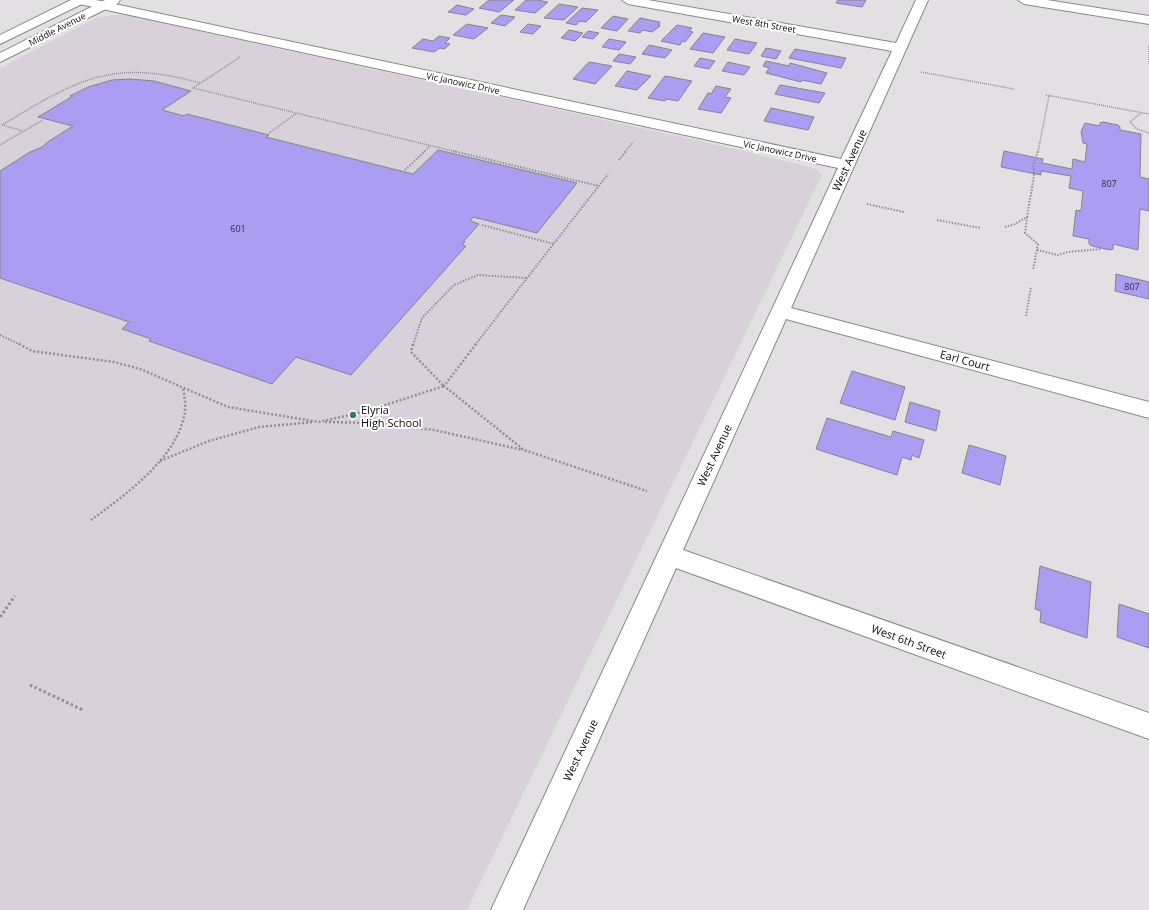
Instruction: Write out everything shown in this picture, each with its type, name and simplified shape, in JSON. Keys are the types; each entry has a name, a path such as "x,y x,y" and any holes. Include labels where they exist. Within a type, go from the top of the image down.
{"street":[{"name":"Vic Janowicz Drive","path":"79,0 109,3 846,165"},
{"name":"Middle Avenue","path":"0,40 79,0"},
{"name":"West 8th Street","path":"628,0 900,48"},
{"name":"West Avenue","path":"507,910 922,0"},
{"path":"1024,0 1149,20"},
{"name":"Middle Avenue","path":"0,58 109,3"},
{"name":"Earl Court","path":"781,311 1149,410"},
{"name":"West 6th Street","path":"669,555 1149,726"}],"path":[{"path":"1149,44 1149,64"},
{"path":"244,55 193,88 599,186"},
{"path":"1,125 70,86 100,75 118,72 145,72 166,74 200,83"},
{"path":"921,72 1014,89"},
{"path":"1046,95 1149,114"},
{"path":"1033,270 1038,244 1025,233 1034,176 1033,165 1037,156 1050,96"},
{"path":"1141,112 1130,122 1137,130 1149,134"},
{"path":"269,133 297,113"},
{"path":"0,145 43,120"},
{"path":"1,125 24,131"},
{"path":"619,160 637,137"},
{"path":"405,170 431,145"},
{"path":"0,335 32,351 114,362 140,369 228,406 319,422 367,412 444,386 608,174"},
{"path":"867,204 904,212"},
{"path":"1005,227 1015,224 1027,217"},
{"path":"937,220 980,228"},
{"path":"482,225 554,244"},
{"path":"1037,250 1058,255 1068,252 1101,249"},
{"path":"524,450 444,386 411,352 422,318 454,285 478,275 527,278"},
{"path":"1026,316 1031,287"},
{"path":"91,520 135,487 160,461 177,434 184,414 183,387"},
{"path":"160,461 209,441 259,427 319,422 373,423 434,430 524,450 647,490"},
{"path":"0,617 15,596"},
{"path":"30,684 83,710"}],"shaded area":[{"name":"Elyria High School","path":"113,15 127,15 718,145 810,167 816,169 822,175 467,910 0,910 0,68 96,18"}],"building":[{"path":"489,0 514,0 499,12 479,8"},
{"path":"526,0 548,2 535,13 515,10"},
{"path":"838,0 866,0 862,7 836,3"},
{"path":"559,4 578,7 564,20 544,18"},
{"path":"457,5 474,9 466,15 448,12"},
{"path":"582,8 598,10 586,22 580,21 576,25 566,23"},
{"path":"501,15 515,17 505,26 491,23"},
{"path":"613,16 628,19 617,31 601,28"},
{"path":"640,18 660,22 660,26 652,32 643,30 640,33 628,31"},
{"path":"467,24 488,28 474,39 453,35"},
{"path":"528,24 541,26 533,34 520,32"},
{"path":"677,25 692,28 689,31 693,32 685,42 682,41 680,45 661,41"},
{"path":"569,30 583,33 575,41 561,38"},
{"path":"588,31 599,33 593,39 582,37"},
{"path":"703,33 725,37 713,53 690,49"},
{"path":"439,36 450,38 445,43 450,44 444,49 440,48 434,52 412,48 423,39 433,41"},
{"path":"609,39 626,42 619,50 602,47"},
{"path":"735,39 757,43 749,54 727,50"},
{"path":"649,45 672,50 665,58 642,54"},
{"path":"766,48 781,51 776,59 761,56"},
{"path":"795,49 846,58 841,68 789,58"},
{"path":"619,54 636,57 630,64 613,61"},
{"path":"700,58 715,61 709,69 694,66"},
{"path":"766,61 789,66 790,63 827,73 821,84 802,80 801,82 766,73 769,68 763,66"},
{"path":"589,62 612,66 595,84 573,79"},
{"path":"728,62 750,67 744,75 722,71"},
{"path":"627,71 651,76 637,90 615,86"},
{"path":"665,76 692,81 678,101 666,99 665,101 648,98"},
{"path":"130,79 154,81 191,91 162,110 184,116 187,114 269,135 266,137 413,174 438,150 577,183 537,233 473,217 470,221 479,224 463,242 465,242 462,245 466,246 351,375 296,357 272,384 149,341 151,339 122,329 129,322 0,278 0,171 30,152 42,147 73,126 38,117 73,96 70,96 88,87 112,80"},
{"path":"780,85 825,93 819,103 775,94"},
{"path":"716,86 731,89 725,97 731,98 721,113 698,109 708,93 711,94"},
{"path":"771,108 814,117 808,130 764,121"},
{"path":"1103,122 1118,125 1120,130 1141,134 1140,177 1149,179 1149,211 1140,209 1138,250 1113,244 1113,249 1110,250 1092,246 1089,244 1089,239 1073,236 1076,210 1081,211 1083,191 1069,188 1071,176 1041,171 1041,175 1001,167 1004,151 1043,159 1042,163 1072,169 1073,159 1085,162 1087,144 1083,143 1081,132 1085,123 1100,126 1100,123"},
{"path":"1116,274 1149,282 1149,299 1115,291"},
{"path":"852,371 905,387 895,420 840,403"},
{"path":"910,402 940,411 936,431 905,422"},
{"path":"827,418 891,437 893,431 924,440 919,458 912,455 911,460 902,457 897,475 816,449"},
{"path":"969,445 1006,456 1000,485 962,473"},
{"path":"1040,566 1091,582 1087,638 1040,622 1041,611 1035,609"},
{"path":"1119,604 1149,614 1149,648 1117,637"}],"place":[{"name":"Elyria High School","path":"353,415"}]}
